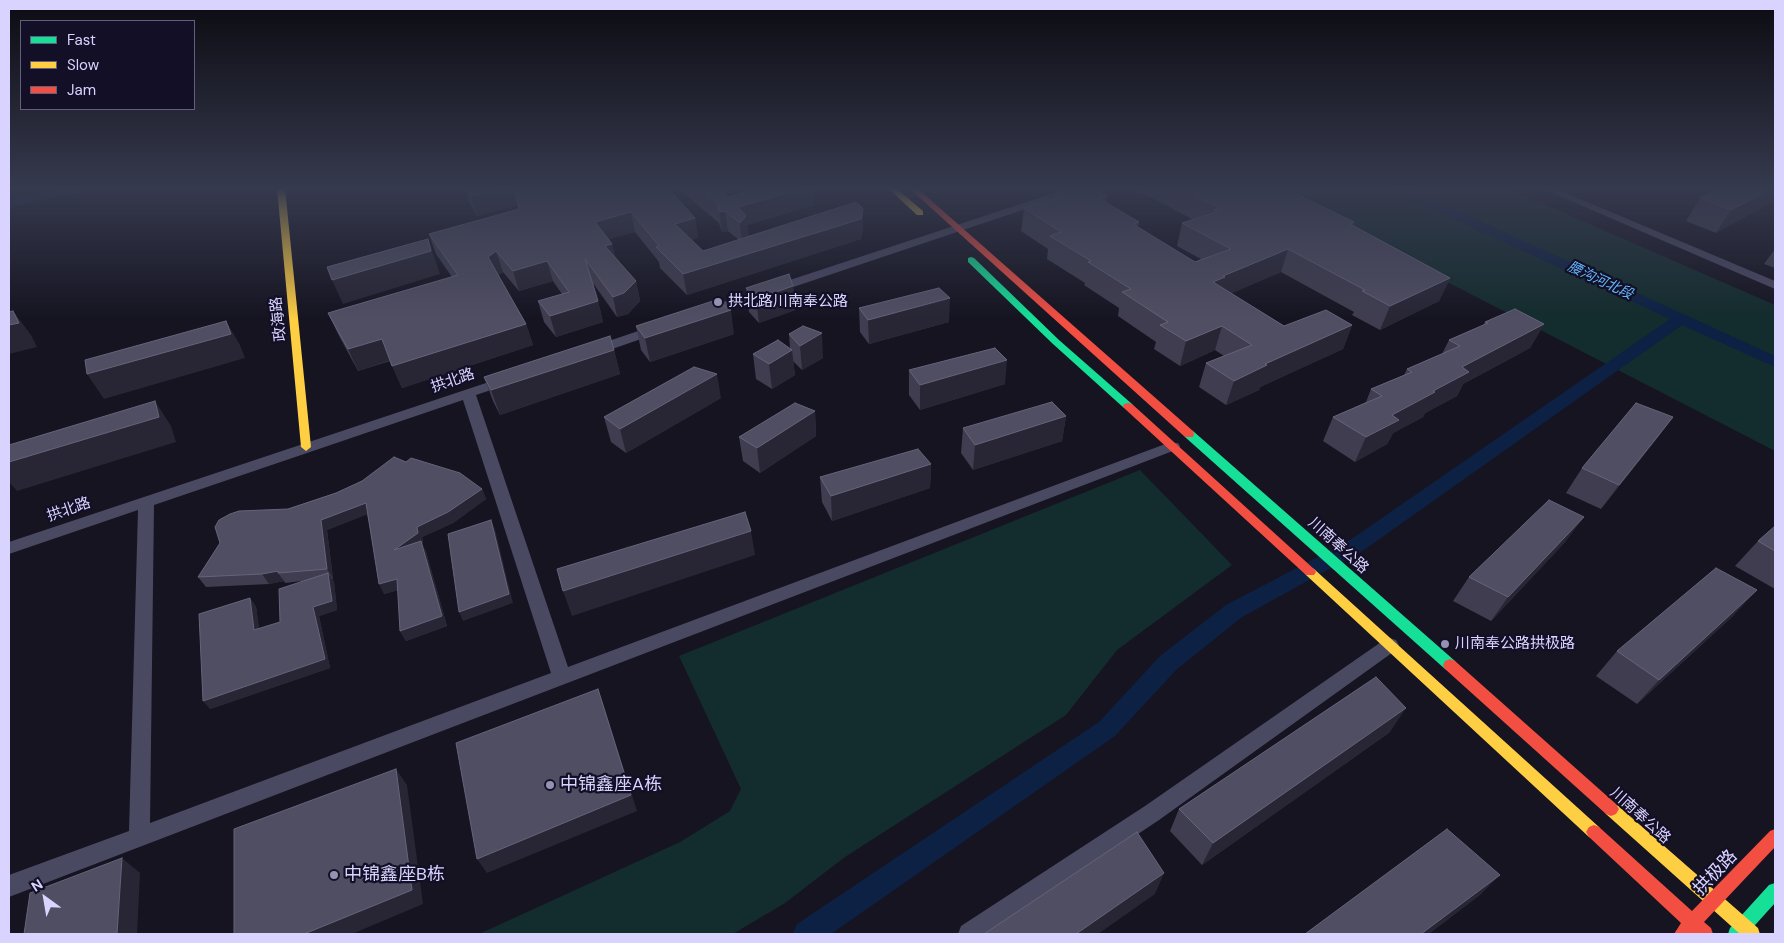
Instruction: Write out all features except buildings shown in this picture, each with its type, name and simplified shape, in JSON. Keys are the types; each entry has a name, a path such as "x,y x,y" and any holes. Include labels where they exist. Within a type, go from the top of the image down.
{"main road":[{"name":"政海路","path":"285,232 306,447"},
{"path":"940,232 953,244"},
{"name":"川南奉公路","path":"963,232 1714,901 1744,932"},
{"path":"965,254 1056,342 1173,446 1705,934"},
{"name":"拱极路","path":"1682,934 1775,836"},
{"path":"1744,932 1775,891"}],"street":[{"path":"696,316 918,232"},
{"path":"1650,232 1775,285"},
{"path":"579,355 671,324"},
{"name":"拱北路","path":"9,548 524,374"},
{"path":"468,393 562,677"},
{"path":"9,886 1173,446"},
{"path":"139,837 146,502"},
{"path":"969,934 1152,813 1390,645"}],"green space":[{"path":"1350,232 1608,232 1775,305 1775,451"},
{"path":"1140,470 1232,565 1117,650 1066,715 845,857 785,903 733,934 479,934 680,842 730,811 741,789 679,656"}],"waterway":[{"name":"腰沟河北段","path":"1493,232 1775,362"},
{"path":"807,934 1107,729 1168,663 1234,611 1357,545 1681,319"}],"traffic: fast":[{"path":"971,260 1056,342 1128,406"},
{"path":"1189,434 1450,665"},
{"path":"1736,934 1775,891"}],"traffic: slow":[{"path":"285,232 306,447"},
{"path":"1310,572 1594,832"},
{"path":"1611,809 1752,934"}],"traffic: jam":[{"path":"962,232 1189,434"},
{"path":"1128,406 1310,572"},
{"path":"1450,665 1611,809"},
{"path":"1594,832 1705,934"},
{"path":"1682,934 1775,836"}],"place":[{"name":"拱北路川南奉公路","path":"718,302"},
{"name":"川南奉公路拱极路","path":"1445,644"},
{"name":"中锦鑫座A栋","path":"550,785"},
{"name":"中锦鑫座B栋","path":"334,875"}]}
